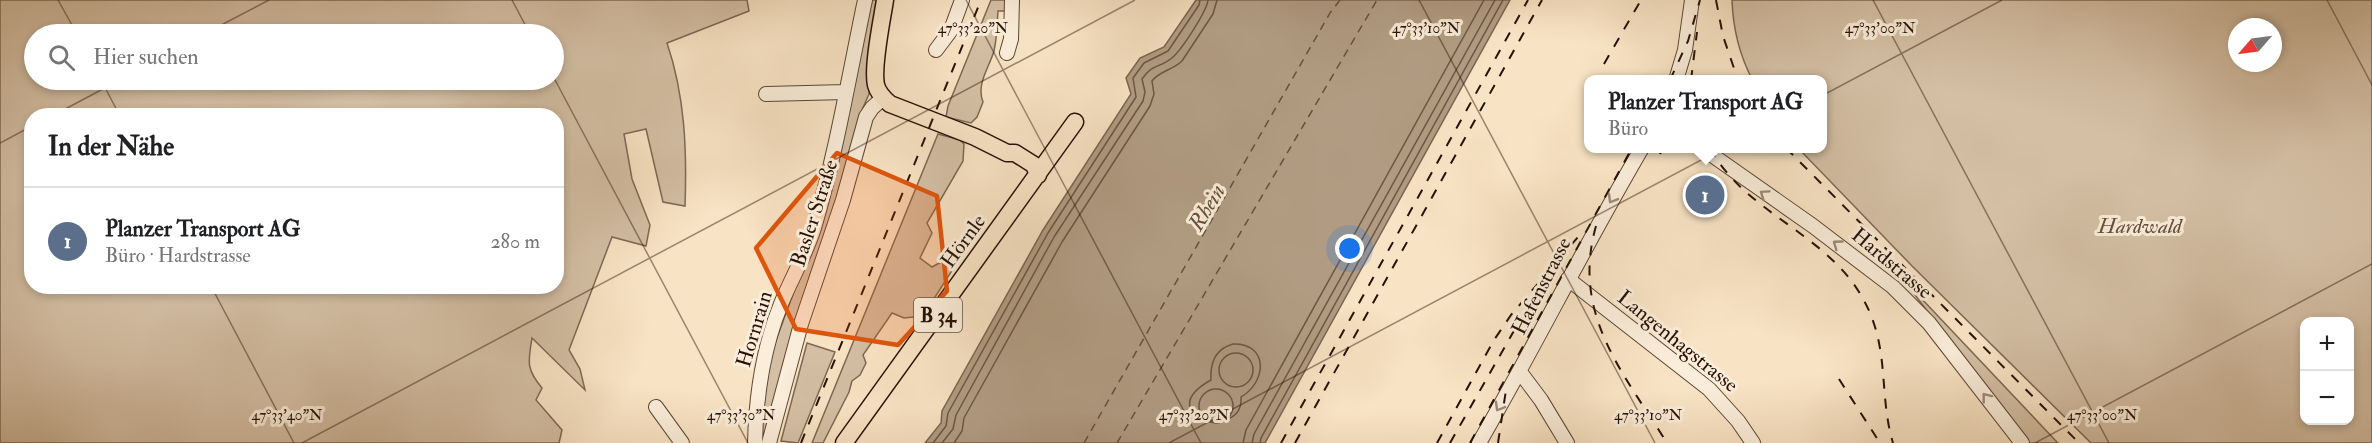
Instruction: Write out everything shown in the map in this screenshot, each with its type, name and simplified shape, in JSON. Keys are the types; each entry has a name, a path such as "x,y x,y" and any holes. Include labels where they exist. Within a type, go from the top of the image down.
{"main road":[{"path":"885,0 876,85 883,98 890,104 1014,154 1060,145"},
{"name":"B 34","path":"1034,181 1076,122"},
{"path":"1014,154 1026,174 1034,181"},
{"name":"Hörnle","path":"844,443 1034,181"}],"street":[{"name":"Hornrain","path":"755,443 757,395 763,365 780,307 813,232 827,181 865,0"},
{"path":"936,50 951,30 962,0"},
{"path":"1007,53 1011,39 1012,0"},
{"path":"1678,75 1685,50 1692,0"},
{"path":"766,94 846,92"},
{"name":"Basler Straße","path":"769,443 801,324 843,200 866,117 883,98"},
{"name":"Hafenstrasse","path":"1479,443 1639,153"},
{"name":"Hardstrasse","path":"1709,153 1822,233 1893,287 1929,323 2022,443"},
{"name":"Langenhagstrasse","path":"1568,279 1709,389 1738,421 1753,443"},
{"path":"1520,372 1541,400 1567,443"},
{"path":"656,407 682,443"}],"highlighted area":[{"path":"837,153 937,196 947,291 898,345 796,329 756,248"}],"green space":[{"path":"0,0 747,0 749,11 667,43 678,83 684,123 685,206 663,202 646,129 624,134 632,179 650,225 646,246 612,237 569,350 580,369 585,390 532,338 531,370 542,388 536,400 562,430 559,443 0,443"},
{"path":"872,0 880,0 869,94 862,110 852,153 763,443 759,443 760,404 775,343 829,190"},
{"path":"991,0 1009,0 1007,11 998,11 994,51 982,82 983,102 977,117 971,123 946,117 948,106"},
{"name":"Hardwald","path":"1732,0 2372,0 2372,443 2091,443 1912,266 1803,153 1827,153 1827,75 1750,75 1735,31"},
{"path":"938,134 960,140 964,144 963,161 927,223 932,233 920,258 932,267 943,261 953,269 923,316 904,318 892,313 863,355 866,363 860,375 852,381 849,392 823,443 812,443"},
{"path":"1902,278 2056,441 2058,443 2028,443"},
{"path":"807,343 835,352 798,443 781,441"}],"water":[{"name":"Rhein","path":"1196,0 1510,0 1265,443 925,443 941,423 942,411 1043,230 1131,94 1126,78 1140,58 1164,47"}],"ferry route":[{"path":"1084,443 1330,13 1340,0"},
{"path":"1117,443 1377,0"}],"railway":[{"path":"801,443 981,0"},
{"path":"1281,443 1528,0"},
{"path":"1295,443 1542,0"},
{"path":"1604,64 1641,0"},
{"path":"1672,75 1688,41 1700,0"},
{"path":"1716,0 1723,36 1736,75"},
{"path":"1692,75 1697,32"},
{"path":"1470,443 1629,153"},
{"path":"1713,153 1743,190 1828,256 1847,275 1862,297 1871,316 1881,352 1886,406 1893,443"},
{"path":"1791,153 2079,443"},
{"path":"1596,226 1590,258 1590,287 1596,315 1619,366 1667,443"},
{"path":"1437,443 1494,340 1511,315 1578,237"},
{"path":"1450,443 1519,322 1547,282"},
{"path":"1839,379 1880,443"},
{"path":"1498,443 1506,390"}],"place":[{"name":"Planzer Transport AG","path":"1705,195"}]}
